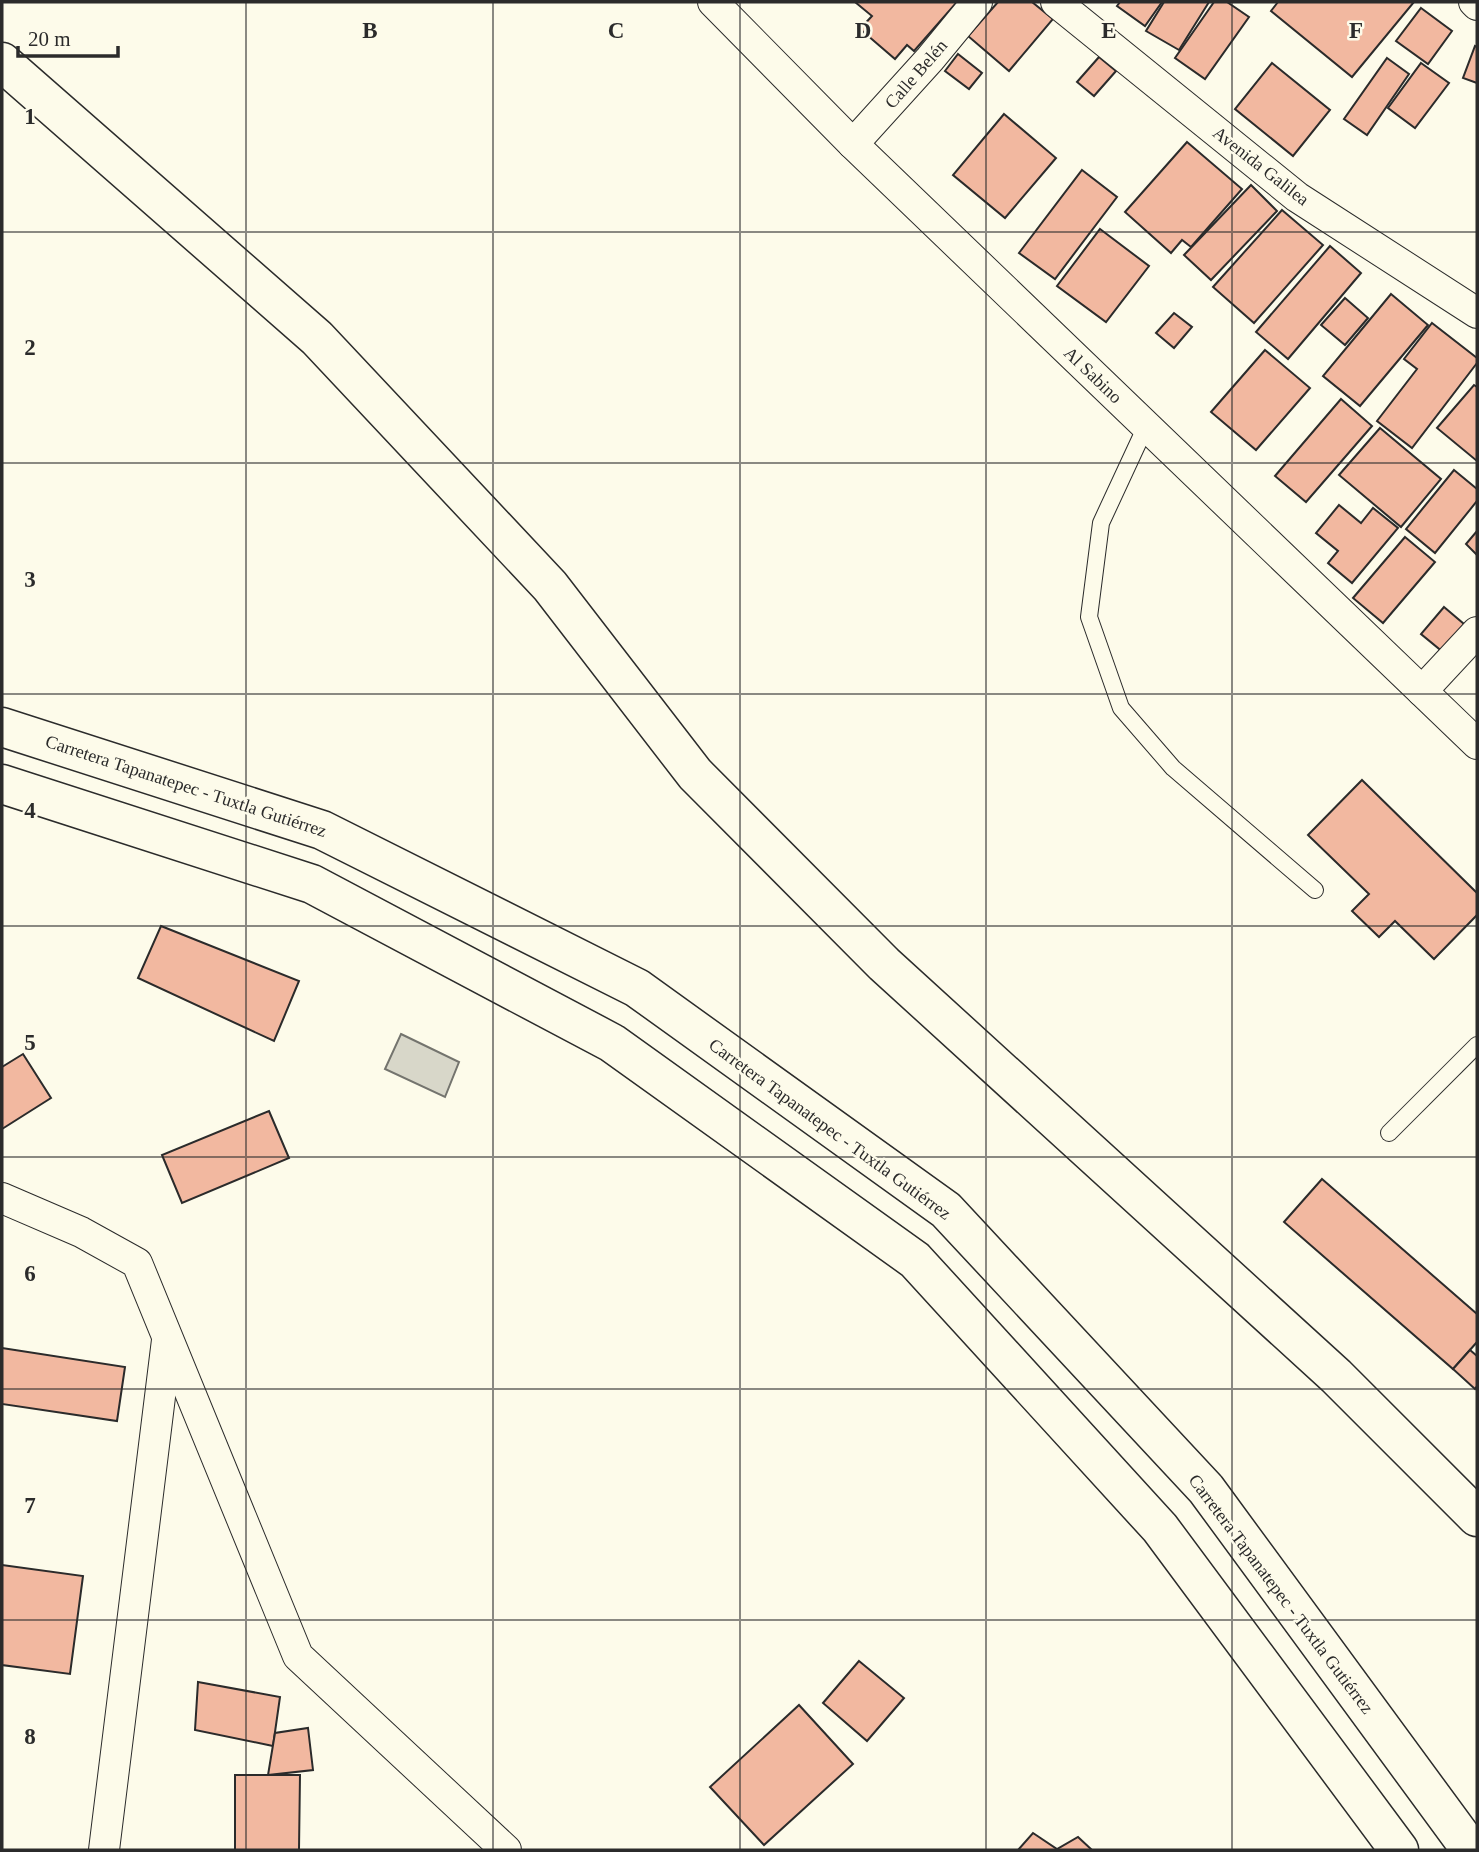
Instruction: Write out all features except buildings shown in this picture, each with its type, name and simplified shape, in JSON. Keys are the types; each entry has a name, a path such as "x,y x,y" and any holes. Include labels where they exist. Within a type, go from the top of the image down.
{"main road":[{"path":"2,62 317,338 550,586 695,774 884,964 1336,1376 1477,1517"},
{"name":"Carretera Tapanatepec - Tuxtla Gutiérrez","path":"2,727 322,830 637,988 946,1210 1206,1489 1471,1850"},
{"path":"2,784 312,884 612,1043 915,1260 1160,1528 1399,1850"}],"street":[{"name":"Al Sabino","path":"713,2 853,144 1477,744"},
{"name":"Calle Belén","path":"853,144 930,60 978,2"},
{"name":"Avenida Galilea","path":"1056,2 1297,197 1477,313"},
{"path":"1422,691 1477,632"},
{"path":"2,1198 81,1232 137,1263 298,1656 506,1850"},
{"path":"104,1850 168,1336"}],"lane":[{"path":"1146,426 1101,523 1089,617 1121,708 1173,768 1315,890"},
{"path":"1389,1133 1477,1045"}],"shaded area":[{"path":"401,1034 459,1062 445,1097 385,1069"}]}
